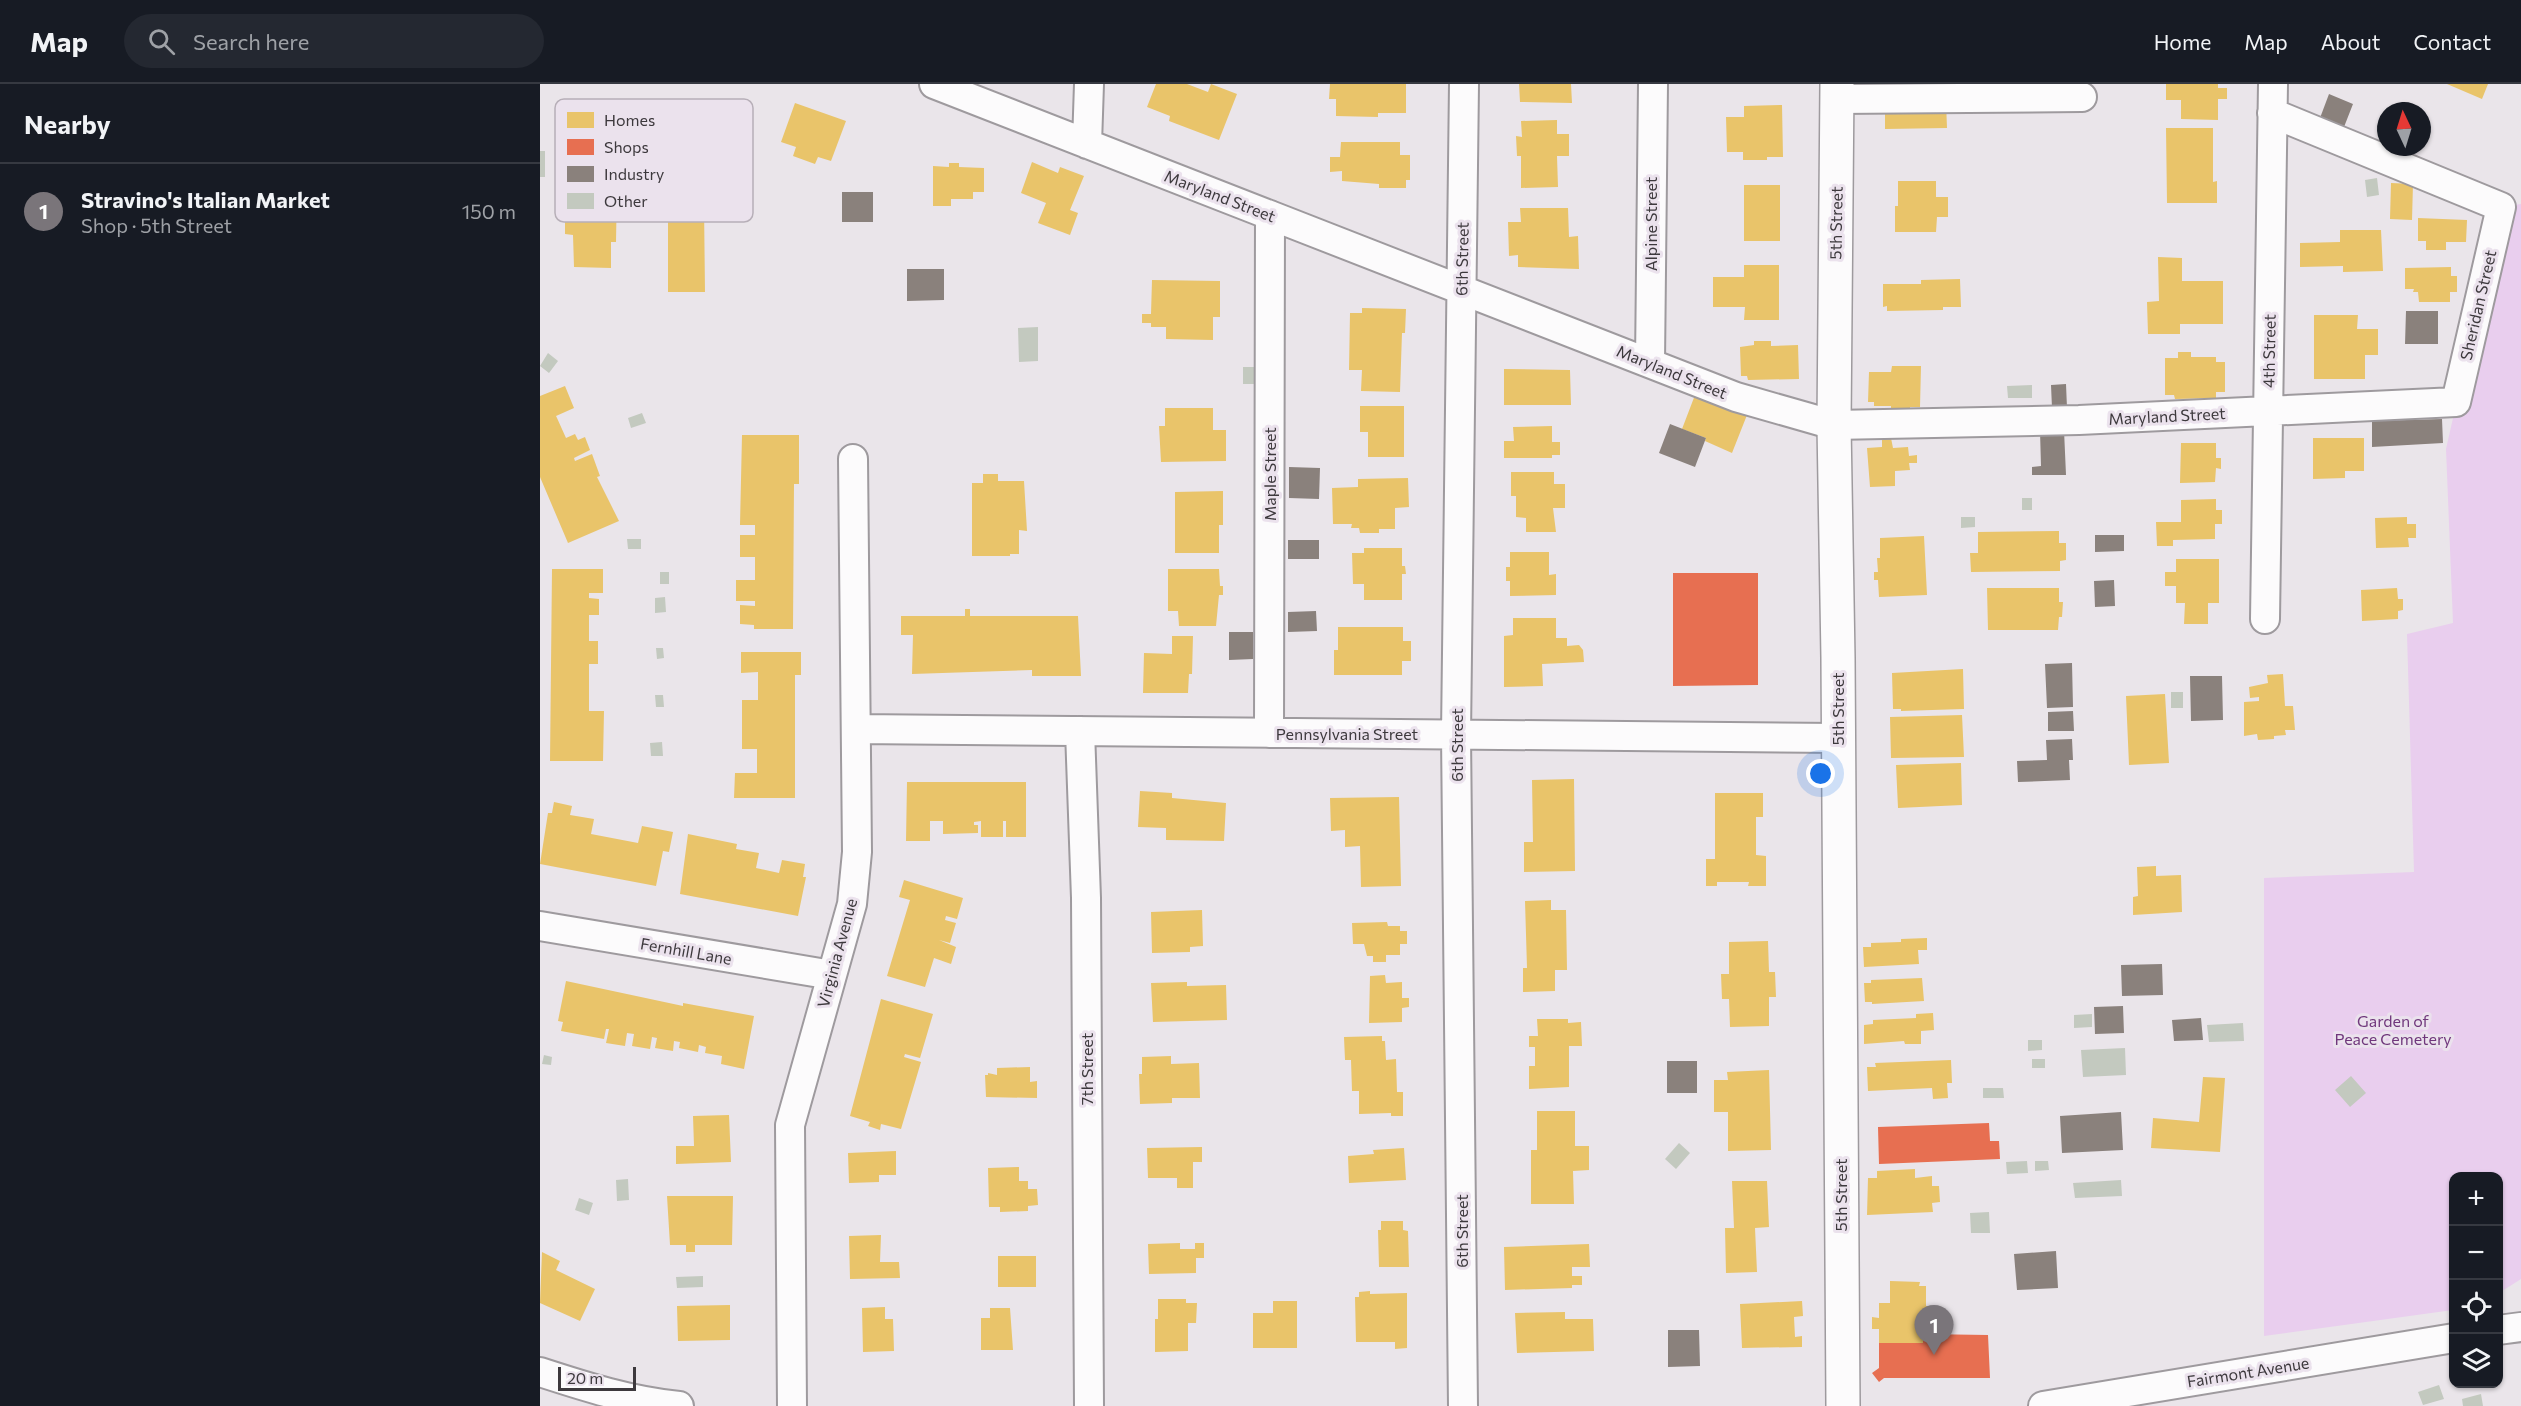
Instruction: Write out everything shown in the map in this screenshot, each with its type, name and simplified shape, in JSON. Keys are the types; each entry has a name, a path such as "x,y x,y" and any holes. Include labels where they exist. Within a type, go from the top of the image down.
{"street":[{"name":"Maryland Street","path":"934,84 1462,288 1736,397 1834,425 2079,420 2456,402"},
{"path":"1087,144 1089,84"},
{"name":"6th Street","path":"1463,1406 1456,735 1464,84"},
{"name":"Alpine Street","path":"1650,363 1653,84"},
{"name":"4th Street","path":"2265,619 2273,84"},
{"path":"1837,91 2082,97"},
{"name":"5th Street","path":"1837,91 1834,425 1843,1406"},
{"name":"Sheridan Street","path":"2272,113 2500,207 2456,402"},
{"name":"Maple Street","path":"1269,733 1270,215"},
{"name":"Virginia Avenue","path":"792,1406 790,1125 852,904 857,852 853,459"},
{"name":"Pennsylvania Street","path":"855,729 1838,738"},
{"name":"7th Street","path":"1080,731 1086,898 1089,1406"},
{"name":"Fernhill Lane","path":"540,926 832,975"},
{"path":"2503,1329 2521,1327"},
{"name":"Fairmont Avenue","path":"2043,1406 2449,1339"},
{"path":"540,1372 600,1392 646,1403 679,1406"}],"green space":[{"name":"Garden of Peace Cemetery","path":"2521,204 2521,1279 2503,1290 2503,1172 2449,1172 2449,1311 2264,1336 2264,878 2414,872 2407,634 2453,623 2446,449 2501,207"}],"building: Homes":[{"path":"1156,84 1187,84 1208,92 1211,84 1237,94 1219,140 1169,121 1170,116 1147,107"},
{"path":"1330,84 1406,84 1406,113 1378,113 1378,117 1336,116 1336,99 1329,99"},
{"path":"1519,84 1571,84 1572,103 1520,102"},
{"path":"2166,84 2218,84 2218,88 2227,88 2227,99 2218,99 2218,120 2181,119 2181,100 2166,100"},
{"path":"2447,84 2488,84 2482,99"},
{"path":"1885,102 1946,102 1947,128 1885,129"},
{"path":"795,103 846,121 831,161 818,157 815,164 793,156 796,147 781,142"},
{"path":"1782,105 1783,157 1743,160 1743,152 1727,152 1726,117 1744,117 1744,106"},
{"path":"1557,120 1557,134 1569,134 1569,156 1557,156 1558,187 1521,188 1521,156 1517,156 1516,136 1522,137 1521,121"},
{"path":"2166,128 2213,128 2213,182 2217,181 2217,203 2167,203"},
{"path":"1341,142 1400,142 1400,155 1410,155 1410,180 1406,180 1406,188 1379,188 1379,184 1342,181 1342,171 1330,172 1330,157 1340,157"},
{"path":"1032,162 1058,173 1060,167 1084,176 1070,210 1078,213 1070,235 1038,223 1046,203 1021,193"},
{"path":"949,163 959,163 959,167 984,168 984,192 973,192 973,199 951,199 951,206 933,206 933,166 949,167"},
{"path":"1898,181 1936,181 1936,197 1948,197 1948,217 1937,217 1936,232 1895,232"},
{"path":"2391,183 2413,184 2412,220 2390,219"},
{"path":"1744,185 1780,185 1780,241 1744,241"},
{"path":"1520,208 1568,208 1569,237 1578,236 1579,269 1518,267 1518,255 1509,256 1508,222 1521,222"},
{"path":"2418,218 2467,220 2466,242 2446,242 2446,250 2426,250 2426,241 2418,241"},
{"path":"565,222 616,222 616,242 611,242 611,268 574,267 573,235 565,234"},
{"path":"668,222 704,222 705,292 668,292"},
{"path":"2340,230 2381,230 2383,271 2343,272 2343,266 2300,267 2300,243 2340,242"},
{"path":"2158,257 2182,258 2182,281 2223,281 2223,324 2180,324 2180,334 2148,334 2147,302 2159,301"},
{"path":"1744,265 1779,265 1779,320 1744,320 1745,307 1713,307 1713,277 1744,277"},
{"path":"2451,267 2451,276 2457,276 2457,292 2450,292 2450,302 2419,302 2418,292 2413,292 2414,289 2405,289 2405,268"},
{"path":"1960,279 1961,307 1943,307 1943,310 1887,311 1887,306 1883,307 1883,284 1921,284 1921,280"},
{"path":"1152,280 1220,281 1220,317 1213,317 1213,340 1166,339 1166,327 1151,327 1151,323 1142,323 1142,314 1151,314"},
{"path":"1362,308 1406,309 1405,333 1402,333 1400,392 1361,391 1362,370 1349,370 1350,313 1362,313"},
{"path":"2314,315 2358,315 2357,329 2378,329 2378,355 2365,355 2365,379 2314,379"},
{"path":"1754,341 1771,341 1771,346 1798,345 1799,379 1748,380 1747,376 1741,376 1740,347 1754,345"},
{"path":"2178,352 2191,352 2191,357 2216,357 2216,362 2225,362 2225,392 2216,392 2216,398 2175,399 2174,395 2165,395 2165,358 2178,358"},
{"path":"1892,366 1921,366 1920,407 1910,407 1910,410 1891,410 1891,406 1874,406 1874,402 1868,402 1869,372 1891,372"},
{"path":"1504,369 1570,370 1571,405 1504,405"},
{"path":"565,386 574,408 556,416 566,438 575,434 578,440 585,437 590,450 574,458 575,461 592,454 600,476 597,477 619,521 568,543 540,477 540,396"},
{"path":"1695,395 1747,415 1732,453 1705,441 1706,438 1682,429"},
{"path":"1360,406 1404,406 1404,457 1368,457 1368,432 1360,432"},
{"path":"1165,408 1213,408 1213,430 1226,430 1226,461 1161,462 1159,426 1165,426"},
{"path":"1552,426 1552,442 1560,442 1560,455 1552,455 1552,458 1504,458 1504,441 1514,441 1513,427"},
{"path":"742,435 799,435 799,484 794,484 793,629 754,629 754,625 740,624 740,605 755,606 755,601 736,601 736,580 755,580 755,557 740,557 740,535 755,535 755,525 740,525"},
{"path":"1882,438 1891,438 1893,448 1908,447 1909,456 1917,455 1917,463 1909,463 1910,470 1895,471 1895,486 1870,487 1867,448 1882,447"},
{"path":"2313,438 2364,438 2364,471 2345,471 2345,478 2313,479"},
{"path":"2181,443 2216,443 2216,458 2221,458 2221,469 2216,468 2215,482 2180,483"},
{"path":"1511,472 1554,472 1554,484 1565,484 1565,508 1553,508 1556,532 1526,532 1526,518 1516,517 1516,496 1511,496"},
{"path":"983,474 998,474 998,481 1024,481 1027,531 1019,530 1019,554 972,556 972,483 983,483"},
{"path":"1408,478 1409,507 1395,508 1395,529 1379,529 1379,533 1360,533 1359,528 1351,528 1352,524 1333,524 1332,488 1358,487 1358,479"},
{"path":"1223,491 1223,525 1219,525 1219,553 1175,553 1175,492"},
{"path":"2216,499 2216,510 2222,510 2222,524 2215,524 2215,539 2173,540 2173,546 2157,546 2156,522 2181,522 2181,500"},
{"path":"2407,517 2407,524 2416,524 2416,538 2408,538 2409,547 2376,548 2375,518"},
{"path":"2059,531 2059,543 2066,543 2066,560 2060,561 2060,571 1971,572 1970,553 1978,553 1978,532"},
{"path":"1924,536 1927,595 1879,597 1878,580 1874,580 1874,572 1878,572 1877,558 1880,558 1880,538"},
{"path":"1364,548 1402,548 1402,566 1405,566 1406,574 1402,574 1402,600 1364,600 1364,584 1353,584 1352,553 1364,553"},
{"path":"1510,552 1549,552 1549,575 1556,574 1556,595 1510,596 1510,581 1506,581 1506,567 1510,567"},
{"path":"2176,559 2219,559 2219,603 2208,603 2208,624 2184,624 2185,603 2176,603 2176,586 2165,586 2165,572 2176,572"},
{"path":"552,569 603,569 603,593 589,593 589,598 599,599 599,615 589,615 589,641 598,641 598,664 589,664 589,711 604,711 603,761 550,761"},
{"path":"1168,569 1219,569 1223,595 1219,595 1216,626 1179,626 1178,611 1168,611"},
{"path":"1987,588 2059,588 2059,602 2063,602 2058,630 1988,630"},
{"path":"2397,588 2398,599 2403,599 2403,610 2398,611 2398,619 2362,621 2361,590"},
{"path":"965,609 970,609 970,616 1078,616 1081,676 1032,676 1032,670 912,674 913,635 901,635 901,616 965,616"},
{"path":"1513,618 1556,618 1556,638 1567,638 1567,646 1579,645 1583,650 1584,662 1542,664 1543,686 1504,687 1504,636 1513,635"},
{"path":"1338,627 1403,627 1403,641 1411,641 1411,661 1402,661 1402,675 1334,675 1334,650 1338,650"},
{"path":"1172,636 1193,636 1192,674 1189,674 1188,693 1143,693 1144,653 1172,654"},
{"path":"741,652 801,652 801,675 795,675 795,798 734,798 735,773 757,773 757,749 742,749 742,700 758,700 758,672 741,673"},
{"path":"1963,669 1964,709 1901,711 1901,709 1893,709 1892,673"},
{"path":"2283,674 2285,706 2293,706 2295,730 2285,730 2286,735 2274,736 2274,739 2258,740 2257,734 2244,736 2244,702 2259,701 2259,697 2250,698 2249,687 2268,683 2267,675"},
{"path":"2165,694 2169,763 2129,765 2126,696"},
{"path":"1962,715 1964,757 1891,758 1890,717"},
{"path":"1961,763 1962,805 1898,808 1896,765"},
{"path":"1574,779 1575,871 1524,872 1524,842 1533,842 1532,780"},
{"path":"907,782 1026,782 1026,837 1006,837 1006,821 1003,821 1003,837 981,837 981,821 974,822 974,825 978,825 978,833 943,834 943,821 930,821 930,841 906,841"},
{"path":"1140,791 1172,793 1172,798 1226,803 1224,841 1166,840 1166,828 1138,827"},
{"path":"1715,793 1763,793 1763,817 1756,817 1756,855 1766,856 1766,886 1748,886 1749,882 1717,882 1717,886 1706,886 1706,859 1715,859"},
{"path":"1399,797 1401,886 1361,887 1360,846 1345,847 1345,830 1331,831 1330,798"},
{"path":"554,802 572,806 570,815 594,819 591,834 638,843 642,826 673,832 669,852 663,851 656,886 540,864 548,813 552,813"},
{"path":"688,834 737,844 736,849 759,853 756,868 779,873 782,860 805,864 803,877 806,877 798,916 680,894"},
{"path":"2156,866 2156,876 2181,875 2182,912 2133,915 2133,897 2138,896 2137,867"},
{"path":"904,880 963,898 957,919 946,916 945,920 956,923 950,943 939,940 956,947 951,964 934,958 925,987 887,976 910,900 899,897"},
{"path":"1551,900 1551,910 1566,910 1567,970 1555,970 1555,991 1523,992 1523,968 1527,968 1525,901"},
{"path":"1202,910 1203,946 1190,947 1190,952 1152,953 1151,912"},
{"path":"1387,922 1388,926 1400,926 1400,931 1407,931 1407,944 1400,944 1400,955 1386,955 1386,962 1373,962 1373,956 1367,956 1364,944 1353,944 1352,923"},
{"path":"1927,938 1927,950 1918,950 1919,964 1864,967 1863,947 1871,947 1871,943"},
{"path":"1768,941 1769,972 1775,972 1776,997 1769,997 1769,1026 1730,1027 1729,999 1722,999 1721,974 1729,974 1729,942"},
{"path":"1385,975 1386,983 1402,982 1402,998 1409,998 1409,1007 1402,1008 1402,1022 1369,1023 1370,976"},
{"path":"1922,978 1924,1001 1872,1004 1872,1002 1865,1002 1864,983 1871,983 1871,980"},
{"path":"566,981 683,1006 683,1003 754,1016 744,1069 721,1064 722,1056 705,1053 706,1047 699,1045 698,1052 679,1048 680,1042 674,1041 673,1051 655,1048 657,1038 652,1037 650,1049 632,1046 634,1034 627,1033 625,1046 606,1043 609,1029 606,1029 604,1039 561,1031 563,1022 558,1021"},
{"path":"1187,982 1187,986 1226,985 1227,1020 1153,1022 1151,983"},
{"path":"881,999 933,1014 920,1058 905,1054 904,1057 921,1062 901,1129 881,1124 880,1130 868,1126 870,1122 850,1116"},
{"path":"1933,1013 1934,1030 1921,1031 1921,1044 1905,1044 1904,1041 1864,1044 1864,1025 1873,1024 1873,1020 1916,1018 1916,1014"},
{"path":"1537,1019 1568,1019 1568,1023 1581,1022 1582,1046 1569,1046 1569,1087 1529,1089 1529,1066 1535,1066 1535,1047 1529,1047 1529,1036 1538,1036"},
{"path":"1382,1036 1382,1041 1385,1041 1386,1060 1396,1059 1397,1092 1403,1092 1403,1116 1391,1116 1391,1113 1359,1114 1359,1091 1352,1091 1351,1060 1345,1060 1344,1037"},
{"path":"1171,1056 1171,1064 1199,1063 1200,1098 1172,1098 1172,1103 1140,1104 1139,1074 1142,1074 1142,1057"},
{"path":"1951,1060 1952,1083 1947,1083 1948,1098 1933,1099 1932,1088 1868,1091 1867,1067 1876,1067 1875,1063"},
{"path":"1030,1067 1030,1082 1037,1081 1037,1098 986,1097 985,1075 988,1073 997,1075 997,1068"},
{"path":"1769,1070 1771,1150 1728,1151 1728,1112 1714,1112 1714,1080 1728,1080 1727,1072"},
{"path":"2203,1077 2225,1078 2220,1152 2151,1148 2153,1118 2199,1122"},
{"path":"1537,1111 1575,1111 1575,1146 1589,1146 1589,1170 1573,1171 1574,1204 1531,1204 1531,1150 1537,1150"},
{"path":"729,1115 731,1162 676,1164 676,1146 694,1146 693,1116"},
{"path":"1202,1147 1202,1162 1193,1162 1193,1188 1177,1188 1177,1178 1148,1178 1147,1148"},
{"path":"1404,1148 1406,1180 1349,1183 1348,1156 1374,1154 1373,1150"},
{"path":"896,1151 896,1175 879,1175 879,1182 849,1183 848,1153"},
{"path":"1019,1167 1019,1181 1028,1181 1028,1189 1037,1189 1038,1205 1028,1206 1028,1211 1000,1212 1000,1207 989,1207 988,1168"},
{"path":"1915,1169 1915,1178 1932,1176 1932,1186 1939,1186 1940,1202 1932,1203 1933,1212 1867,1215 1868,1178 1877,1178 1877,1171"},
{"path":"1732,1181 1767,1181 1769,1227 1755,1228 1757,1272 1726,1273 1725,1228 1734,1228"},
{"path":"667,1196 733,1196 732,1245 695,1245 695,1252 686,1252 686,1245 670,1245"},
{"path":"1381,1221 1403,1221 1403,1230 1408,1231 1409,1267 1379,1267 1378,1230 1381,1230"},
{"path":"881,1235 880,1262 899,1262 900,1278 850,1279 849,1236"},
{"path":"1180,1243 1180,1249 1195,1249 1195,1243 1204,1243 1204,1258 1196,1258 1196,1273 1149,1274 1148,1244"},
{"path":"1589,1244 1590,1267 1572,1267 1572,1276 1582,1276 1582,1285 1572,1285 1572,1288 1505,1290 1504,1247"},
{"path":"542,1252 560,1261 556,1270 595,1289 580,1321 540,1303"},
{"path":"998,1256 1036,1256 1036,1287 998,1287"},
{"path":"1890,1281 1920,1282 1919,1286 1926,1286 1926,1306 1933,1306 1933,1334 1923,1334 1923,1343 1879,1343 1879,1329 1872,1329 1872,1317 1879,1318 1879,1303 1890,1303"},
{"path":"1370,1291 1370,1294 1407,1293 1407,1348 1395,1349 1395,1342 1356,1342 1355,1297 1359,1297 1359,1292"},
{"path":"1158,1299 1186,1299 1186,1303 1197,1303 1196,1323 1188,1323 1188,1351 1155,1352 1155,1319 1158,1319"},
{"path":"1273,1301 1297,1301 1297,1348 1253,1348 1253,1313 1273,1313"},
{"path":"1802,1301 1803,1316 1794,1317 1795,1337 1802,1336 1802,1347 1742,1348 1740,1304"},
{"path":"730,1305 730,1340 678,1341 677,1306"},
{"path":"885,1307 885,1319 893,1319 894,1351 863,1352 862,1308"},
{"path":"990,1308 1010,1308 1013,1350 981,1350 981,1318 990,1318"},
{"path":"1565,1312 1565,1319 1593,1319 1594,1351 1517,1353 1515,1313"}],"building: Shops":[{"path":"1673,573 1758,573 1758,685 1673,686"},
{"path":"1989,1123 1990,1141 1999,1141 2000,1159 1879,1164 1878,1127"},
{"path":"1923,1334 1988,1335 1990,1378 1884,1378 1879,1382 1872,1373 1879,1368 1879,1343 1923,1343"}],"building: Industry":[{"path":"2329,94 2353,104 2344,127 2320,118"},
{"path":"842,192 873,192 873,222 842,222"},
{"path":"907,269 944,269 944,300 907,301"},
{"path":"2406,311 2438,311 2438,344 2405,344"},
{"path":"2066,384 2067,408 2052,408 2051,385"},
{"path":"2442,419 2443,443 2372,447 2372,421"},
{"path":"1670,424 1706,438 1695,467 1659,453"},
{"path":"2064,430 2066,475 2032,475 2032,467 2041,466 2040,431"},
{"path":"1289,467 1320,468 1319,499 1289,498"},
{"path":"2095,535 2124,535 2124,551 2095,552"},
{"path":"1288,540 1319,540 1319,559 1288,559"},
{"path":"2114,580 2115,606 2095,607 2094,581"},
{"path":"1316,611 1317,631 1288,632 1288,612"},
{"path":"1229,632 1253,632 1253,659 1229,660"},
{"path":"2072,663 2073,707 2047,708 2045,664"},
{"path":"2190,676 2222,676 2223,720 2191,721"},
{"path":"2073,711 2074,731 2048,731 2048,712"},
{"path":"2072,739 2073,760 2069,760 2070,780 2018,782 2017,761 2047,760 2046,740"},
{"path":"2162,964 2163,995 2122,996 2121,965"},
{"path":"2123,1006 2124,1033 2095,1034 2094,1007"},
{"path":"2201,1018 2203,1040 2174,1041 2172,1020"},
{"path":"1667,1061 1697,1061 1697,1093 1667,1093"},
{"path":"2121,1112 2123,1150 2062,1153 2060,1116"},
{"path":"2056,1251 2058,1288 2017,1290 2014,1254"},
{"path":"1668,1330 1699,1330 1700,1366 1668,1367"}],"building: Other":[{"path":"540,151 545,151 545,177 540,177"},
{"path":"2377,178 2379,195 2367,197 2365,180"},
{"path":"1038,327 1038,361 1019,362 1018,328"},
{"path":"548,353 558,361 549,373 540,366"},
{"path":"1243,367 1256,367 1256,384 1243,384"},
{"path":"2032,385 2032,398 2008,398 2007,386"},
{"path":"642,413 646,423 631,428 628,418"},
{"path":"2022,498 2032,498 2032,510 2022,510"},
{"path":"1961,517 1975,517 1975,527 1961,528"},
{"path":"627,539 641,539 641,549 628,549"},
{"path":"660,572 669,572 669,584 660,584"},
{"path":"665,597 666,612 655,613 655,598"},
{"path":"656,648 663,648 664,658 657,659"},
{"path":"2171,692 2183,692 2183,708 2171,708"},
{"path":"655,695 663,695 664,707 656,707"},
{"path":"662,742 663,756 651,756 650,743"},
{"path":"2092,1014 2092,1027 2074,1028 2074,1015"},
{"path":"2243,1023 2244,1041 2209,1042 2207,1025"},
{"path":"2028,1040 2042,1040 2042,1050 2028,1051"},
{"path":"2125,1048 2126,1075 2083,1077 2081,1050"},
{"path":"544,1055 552,1057 551,1065 542,1064"},
{"path":"2032,1059 2045,1059 2045,1068 2032,1068"},
{"path":"2351,1076 2366,1093 2350,1107 2335,1090"},
{"path":"1983,1088 2003,1088 2004,1098 1983,1098"},
{"path":"1679,1143 1690,1153 1676,1169 1665,1159"},
{"path":"2027,1161 2028,1173 2007,1174 2006,1162"},
{"path":"2035,1161 2048,1161 2049,1170 2035,1171"},
{"path":"628,1179 629,1200 617,1201 616,1180"},
{"path":"2121,1180 2122,1196 2075,1198 2073,1183"},
{"path":"579,1198 593,1203 589,1215 575,1210"},
{"path":"1989,1212 1990,1233 1971,1233 1970,1213"},
{"path":"703,1276 703,1287 677,1288 676,1277"},
{"path":"2439,1385 2444,1399 2423,1405 2418,1392"},
{"path":"2481,1394 2483,1406 2463,1406 2462,1399"}],"place":[{"name":"Stravino's Italian Market","path":"1934,1355"}]}
